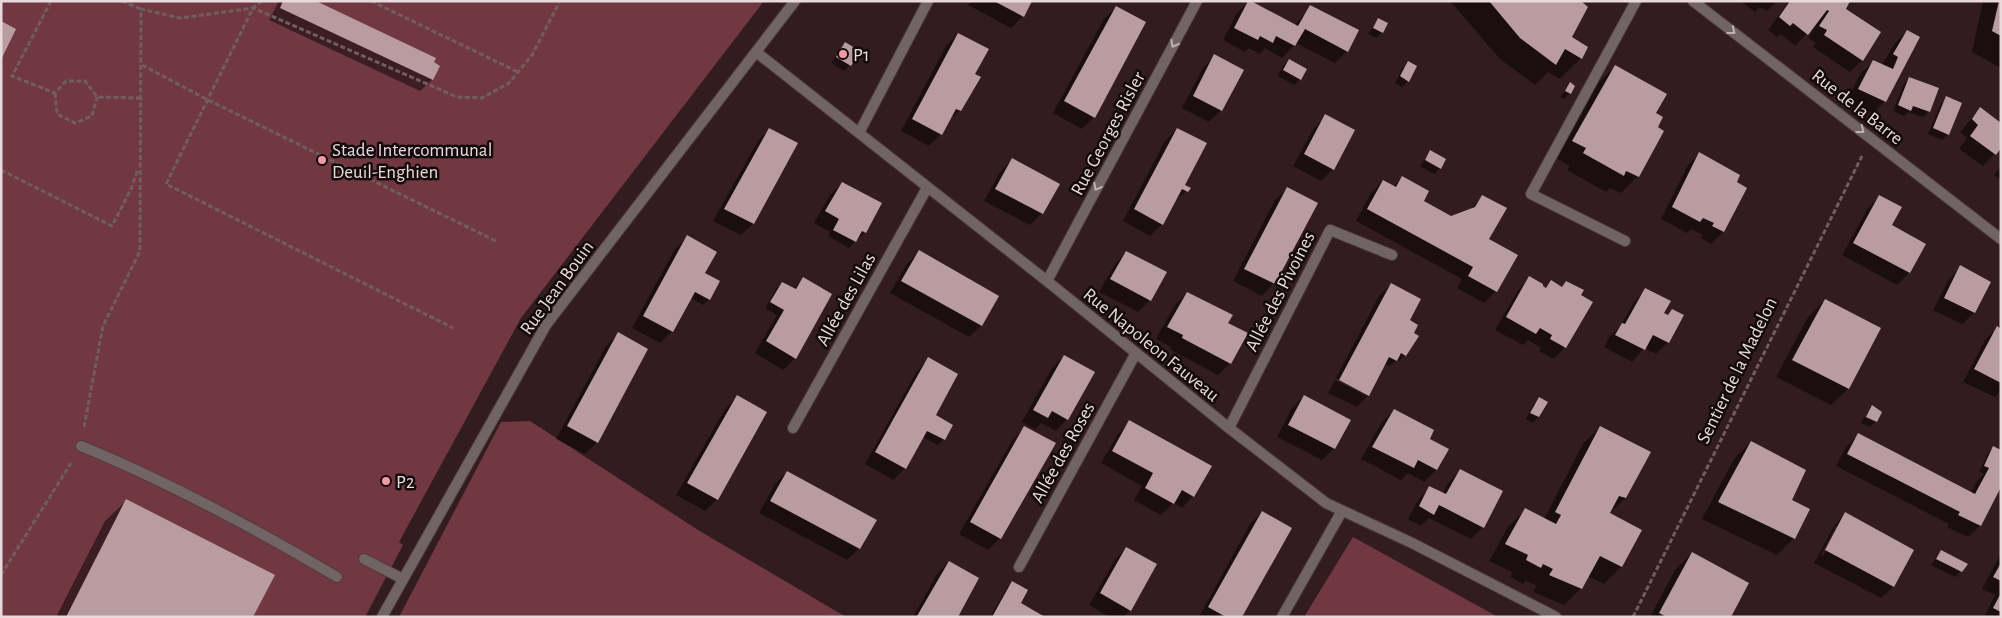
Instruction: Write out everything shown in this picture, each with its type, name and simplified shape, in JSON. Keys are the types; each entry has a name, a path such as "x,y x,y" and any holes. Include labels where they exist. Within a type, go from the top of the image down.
{"street":[{"name":"Rue Jean Bouin","path":"382,617 546,325 795,1"},
{"path":"859,133 928,1"},
{"name":"Rue Georges Risler","path":"1047,281 1197,1"},
{"path":"1625,241 1531,194 1636,1"},
{"name":"Rue de la Barre","path":"1693,1 2001,239"},
{"name":"Rue Napoleon Fauveau","path":"756,52 1326,503 1412,543 1556,617"},
{"name":"Allée des Lilas","path":"793,428 927,188"},
{"name":"Allée des Pivoines","path":"1229,428 1330,230 1392,255"},
{"name":"Allée des Roses","path":"1019,567 1136,353"},
{"path":"81,446 139,470 289,548 337,577"},
{"path":"1282,617 1342,511"},
{"path":"364,559 403,579"}],"path":[{"path":"52,1 12,76 55,93"},
{"path":"122,1 141,9 180,18 253,8 458,97 482,98 509,83 532,55 560,1"},
{"path":"262,1 253,8 166,184 453,328"},
{"path":"371,1 518,72"},
{"path":"1,575 81,446 104,326 140,251 141,9"},
{"path":"142,65 208,100 496,241"},
{"path":"66,81 85,81 97,97 92,116 74,124 57,114 55,93 66,81"},
{"path":"97,97 141,98"},
{"name":"Sentier de la Madelon","path":"1633,617 1871,138"},
{"path":"1,170 112,226 131,189 139,166"}],"shaded area":[{"name":"Stade Intercommunal Deuil-Enghien","path":"1,1 764,1 521,318 399,542 403,545 365,617 1,617"},
{"path":"530,421 698,530 846,617 399,617 501,422"},
{"path":"1353,537 1498,617 1304,617"}],"building":[{"path":"283,1 316,1 436,58 434,62 440,66 433,80 280,8"},
{"path":"994,1 1032,1 1024,17"},
{"path":"1248,1 1298,26 1310,5 1359,30 1348,52 1305,29 1295,46 1276,36 1273,43 1260,36 1258,40 1234,28"},
{"path":"1489,1 1581,1 1588,7 1572,37 1588,47 1582,59 1565,49 1556,65 1520,38"},
{"path":"1790,1 1850,1 1846,9 1881,32 1863,61 1824,35 1827,30 1819,26 1829,11 1827,10 1808,35 1793,23 1790,26 1779,17"},
{"path":"1999,1 2001,1 2001,36 1992,31"},
{"path":"1116,6 1146,22 1095,118 1064,101"},
{"path":"1378,18 1388,23 1383,33 1373,28"},
{"path":"1,21 16,29 1,60"},
{"path":"1907,30 1920,37 1886,102 1858,89 1873,60 1893,69 1898,57 1893,54"},
{"path":"958,33 989,49 975,74 981,77 961,111 956,109 942,135 912,119"},
{"path":"845,42 860,51 851,66 836,57"},
{"path":"1214,54 1244,70 1222,111 1193,96"},
{"path":"1289,59 1307,69 1301,80 1283,70"},
{"path":"1408,61 1417,66 1409,82 1400,76"},
{"path":"1615,65 1667,94 1656,113 1663,117 1658,127 1664,131 1639,177 1626,171 1624,176 1583,153 1586,148 1572,141"},
{"path":"1909,77 1939,88 1930,112 1913,106 1911,111 1898,105"},
{"path":"1570,82 1575,86 1571,94 1565,91"},
{"path":"1946,96 1962,103 1949,135 1933,128"},
{"path":"1980,107 2001,123 2001,148 1996,155 1970,136 1978,125 1972,119"},
{"path":"1325,114 1355,130 1334,170 1304,154"},
{"path":"769,128 798,143 754,224 724,209"},
{"path":"1177,128 1207,143 1185,185 1191,188 1188,192 1182,189 1163,225 1134,209"},
{"path":"1430,150 1446,159 1441,169 1425,160"},
{"path":"1699,152 1740,175 1737,182 1747,188 1724,232 1712,226 1714,223 1703,218 1700,222 1672,207"},
{"path":"1012,158 1060,184 1043,214 995,189"},
{"path":"1402,176 1429,191 1424,201 1451,216 1475,207 1482,195 1507,208 1489,239 1518,255 1497,292 1468,276 1473,267 1367,209 1383,180 1396,187"},
{"path":"842,182 882,203 866,233 862,231 856,242 833,230 839,219 825,211"},
{"path":"1287,187 1318,203 1275,284 1244,269"},
{"path":"1879,195 1902,207 1892,225 1926,244 1910,273 1853,243"},
{"path":"687,235 717,252 705,273 720,281 710,300 695,292 673,332 643,316"},
{"path":"919,250 999,296 982,326 901,281"},
{"path":"1126,251 1167,272 1151,301 1110,279"},
{"path":"1960,265 1991,282 1975,313 1944,298"},
{"path":"1529,276 1543,284 1546,288 1551,280 1562,287 1566,281 1584,290 1581,295 1593,302 1566,348 1550,339 1552,335 1540,328 1536,334 1506,317"},
{"path":"803,277 832,294 796,359 766,341 784,310 770,302 782,282 796,289"},
{"path":"1391,283 1421,299 1410,320 1418,325 1414,333 1419,336 1406,356 1401,353 1397,361 1389,357 1369,396 1339,380"},
{"path":"1645,288 1671,301 1664,313 1668,315 1672,309 1684,315 1669,343 1653,335 1645,350 1615,335 1622,323 1625,324"},
{"path":"1187,292 1233,315 1228,323 1248,333 1231,364 1182,338 1183,335 1167,327"},
{"path":"1825,299 1881,328 1849,389 1792,360"},
{"path":"1997,326 2001,329 2001,383 1974,369"},
{"path":"618,332 648,349 598,443 567,426"},
{"path":"1064,355 1095,372 1068,420 1052,411 1048,418 1033,410"},
{"path":"928,357 958,374 936,415 953,425 945,440 927,431 906,469 875,452"},
{"path":"737,395 767,412 718,500 687,483"},
{"path":"1304,395 1351,420 1335,449 1288,425"},
{"path":"1539,397 1548,402 1539,417 1530,413"},
{"path":"1872,405 1882,412 1877,422 1866,417"},
{"path":"1394,409 1434,430 1430,439 1449,449 1437,470 1418,460 1414,468 1372,447"},
{"path":"1129,420 1212,466 1194,497 1182,490 1174,504 1145,488 1153,473 1112,451"},
{"path":"1024,426 1056,443 1001,539 970,522"},
{"path":"1600,426 1651,452 1626,498 1619,496 1610,513 1642,530 1622,567 1600,556 1582,589 1549,575 1553,569 1543,564 1541,568 1526,560 1528,555 1505,544 1525,508 1556,524 1561,515 1555,512"},
{"path":"1858,433 1975,494 1989,468 1984,466 1993,446 2001,450 2001,487 1981,526 1958,515 1960,512 1847,454"},
{"path":"1751,441 1806,470 1792,500 1810,509 1795,539 1718,502"},
{"path":"1460,469 1503,491 1484,528 1439,505 1434,515 1419,506 1429,486 1446,494"},
{"path":"787,471 877,520 860,549 770,501"},
{"path":"126,499 275,575 253,617 66,617"},
{"path":"1262,511 1292,528 1242,617 1226,617 1208,607"},
{"path":"1845,512 1914,550 1894,587 1825,550"},
{"path":"1126,547 1157,564 1131,611 1100,593"},
{"path":"1941,550 1968,564 1962,572 1936,559"},
{"path":"1692,552 1749,583 1731,617 1667,617 1659,613"},
{"path":"949,561 979,578 958,617 917,616"},
{"path":"2001,563 2001,581 1993,577"},
{"path":"1012,581 1028,590 1021,603 1045,617 992,617"},
{"path":"2001,593 2001,612 1993,608"}],"place":[{"name":"P1","path":"843,54"},
{"name":"Stade Intercommunal Deuil-Enghien","path":"322,160"},
{"name":"P2","path":"386,481"}]}
